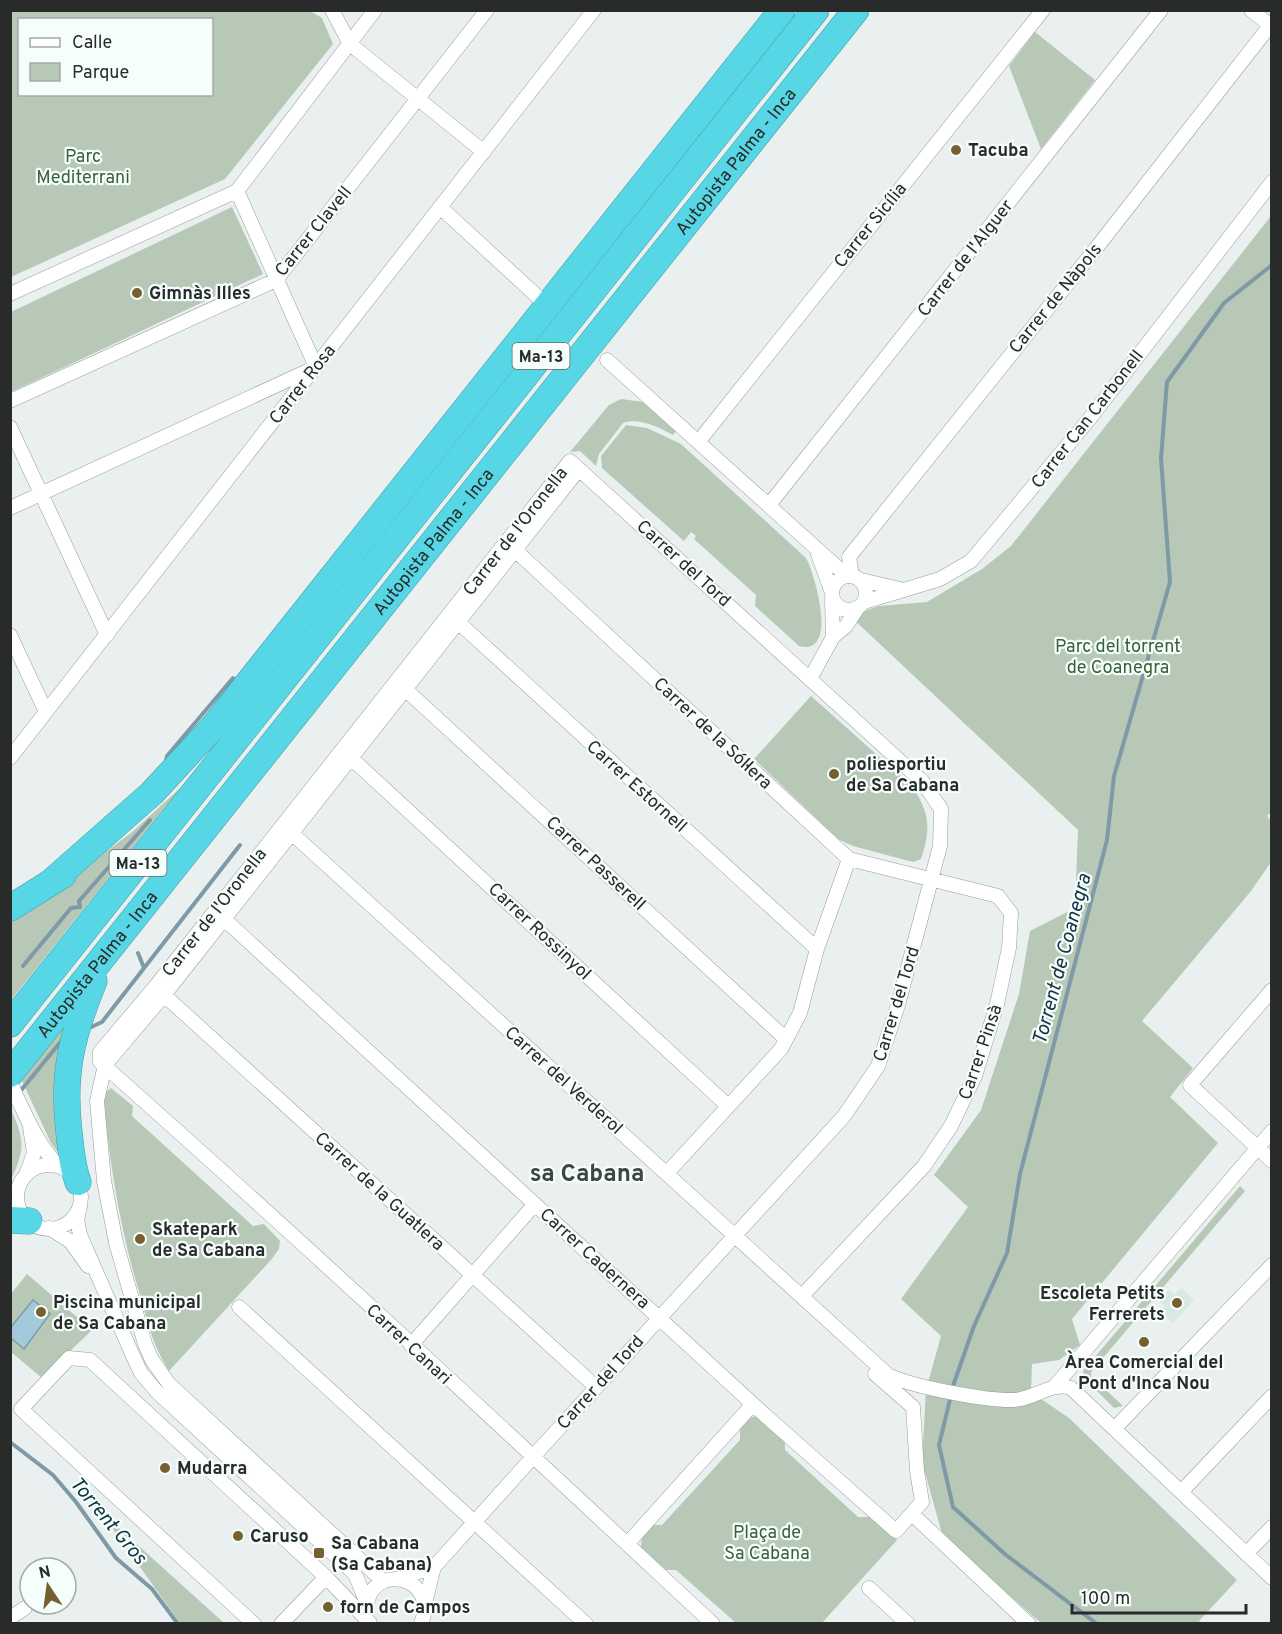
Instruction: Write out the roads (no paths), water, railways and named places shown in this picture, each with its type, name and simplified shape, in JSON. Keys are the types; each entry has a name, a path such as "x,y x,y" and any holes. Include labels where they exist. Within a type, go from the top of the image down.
{"highway":[{"path":"50,883 152,793 214,726 782,10"},
{"name":"Autopista Palma - Inca","path":"10,1024 816,10"},
{"name":"Autopista Palma - Inca","path":"10,1074 856,10"},
{"path":"10,908 86,861 160,802 266,702"},
{"path":"73,1186 66,1073 75,1030 104,956"}],"street":[{"path":"332,10 350,44 484,152"},
{"path":"10,294 237,191 375,10"},
{"name":"Carrer Clavell","path":"10,401 276,280 487,10"},
{"name":"Carrer Rosa","path":"10,758 594,10"},
{"name":"Carrer Sicília","path":"699,441 1043,10"},
{"name":"Carrer de l'Alguer","path":"769,505 1161,10"},
{"path":"1251,10 1271,25"},
{"name":"Carrer de Nàpols","path":"853,577 849,557 1271,25"},
{"name":"Carrer Can Carbonell","path":"853,577 900,589 940,579 971,561 997,533 1091,417 1272,182"},
{"path":"10,508 316,367 237,191"},
{"path":"440,207 539,298"},
{"path":"607,360 699,441 818,552 853,577 866,593 846,626 833,637 810,678"},
{"path":"10,427 107,635"},
{"name":"Carrer de l'Oronella","path":"514,550 351,758 287,829 100,1052 99,1059 105,1065 164,995 224,918 287,829 570,461 579,469 514,550"},
{"name":"Carrer del Tord","path":"421,1623 434,1567 844,1116 878,1066 898,1005 940,846 941,809 922,781 579,469"},
{"name":"Carrer de la Sól·lera","path":"514,550 849,859 930,879"},
{"path":"818,552 832,594 842,609 860,605 900,589"},
{"path":"833,637 832,594 838,579 853,577"},
{"name":"Carrer Estornell","path":"458,622 817,949"},
{"path":"10,635 46,712"},
{"name":"Carrer Passerell","path":"405,688 786,1039"},
{"name":"Carrer Rossinyol","path":"351,758 728,1106"},
{"name":"Carrer del Verderol","path":"287,829 872,1361"},
{"path":"667,1173 781,1049 800,1013 817,949 849,859"},
{"name":"Carrer Pinsà","path":"802,1296 924,1166 951,1126 978,1066 1000,993 1009,948 1011,913 998,896 930,879"},
{"name":"Carrer Cadernera","path":"224,918 753,1404 896,1531 912,1514"},
{"path":"1272,990 1190,1085 1272,1161"},
{"name":"Carrer de la Guatlera","path":"164,995 596,1387"},
{"path":"105,1065 97,1101 109,1215 143,1336 152,1360 169,1384 388,1579"},
{"name":"Carrer Canari","path":"105,1065 713,1623"},
{"path":"10,1082 29,1123 52,1160 73,1186 78,1230 133,1356 147,1380 355,1574 367,1603 371,1623"},
{"path":"29,1123 34,1154 25,1177 18,1187 21,1212 29,1223 70,1241 102,1287"},
{"path":"1052,1388 1272,1131"},
{"path":"25,1177 39,1167 73,1186"},
{"path":"29,1223 66,1224 76,1215 73,1186"},
{"path":"411,1345 535,1204"},
{"path":"1116,1428 1272,1265"},
{"path":"239,1307 586,1623"},
{"path":"254,1623 21,1409 69,1358 90,1360 326,1577 371,1623"},
{"path":"872,1361 897,1379 924,1387 970,1394 1013,1400 1032,1397 1052,1388 1066,1386 1076,1391 1272,1578"},
{"path":"872,1361 873,1373 913,1407 917,1471 922,1502 912,1514 1029,1623"},
{"path":"1182,1491 1272,1396"},
{"path":"627,1544 753,1404"},
{"path":"1246,1554 1272,1527"},
{"path":"367,1603 370,1593 388,1579 434,1567"},
{"path":"355,1574 416,1586 435,1623"},
{"path":"281,1623 326,1577"},
{"path":"869,1588 908,1623"}],"water":[{"path":"33,1300 50,1314 24,1349 11,1338 11,1327"}],"waterway":[{"name":"Torrent de Coanegra","path":"1097,1624 1006,1555 953,1507 939,1445 954,1383 974,1326 1007,1253 1020,1174 1107,840 1114,776 1170,582 1161,458 1167,382 1224,303 1272,265"},
{"path":"166,761 167,756 233,678"},
{"path":"80,907 79,901 150,820"},
{"path":"89,1028 102,1022 240,845"},
{"path":"23,966 71,908 79,907"},
{"path":"138,953 144,968"},
{"path":"18,1094 63,1039"},
{"name":"Torrent Gros","path":"10,1442 53,1475 76,1502 116,1558 152,1589 178,1624"}],"place":[{"name":"Tacuba","path":"956,150"},
{"name":"Gimnàs Illes","path":"137,293"},
{"name":"poliesportiu de Sa Cabana","path":"834,774"},
{"name":"Skatepark de Sa Cabana","path":"140,1239"},
{"name":"Escoleta Petits Ferrerets","path":"1177,1303"},
{"name":"Piscina municipal de Sa Cabana","path":"41,1312"},
{"name":"Àrea Comercial del Pont d'Inca Nou","path":"1144,1342"},
{"name":"Mudarra","path":"165,1468"},
{"name":"Caruso","path":"238,1536"},
{"name":"Sa Cabana (Sa Cabana)","path":"319,1553"},
{"name":"forn de Campos","path":"328,1607"}],"district":[{"name":"sa Cabana","path":"587,1173"}],"park label":[{"name":"Parc Mediterrani","path":"83,166"},
{"name":"Parc del torrent de Coanegra","path":"1118,656"},
{"name":"Plaça de Sa Cabana","path":"767,1542"}]}
